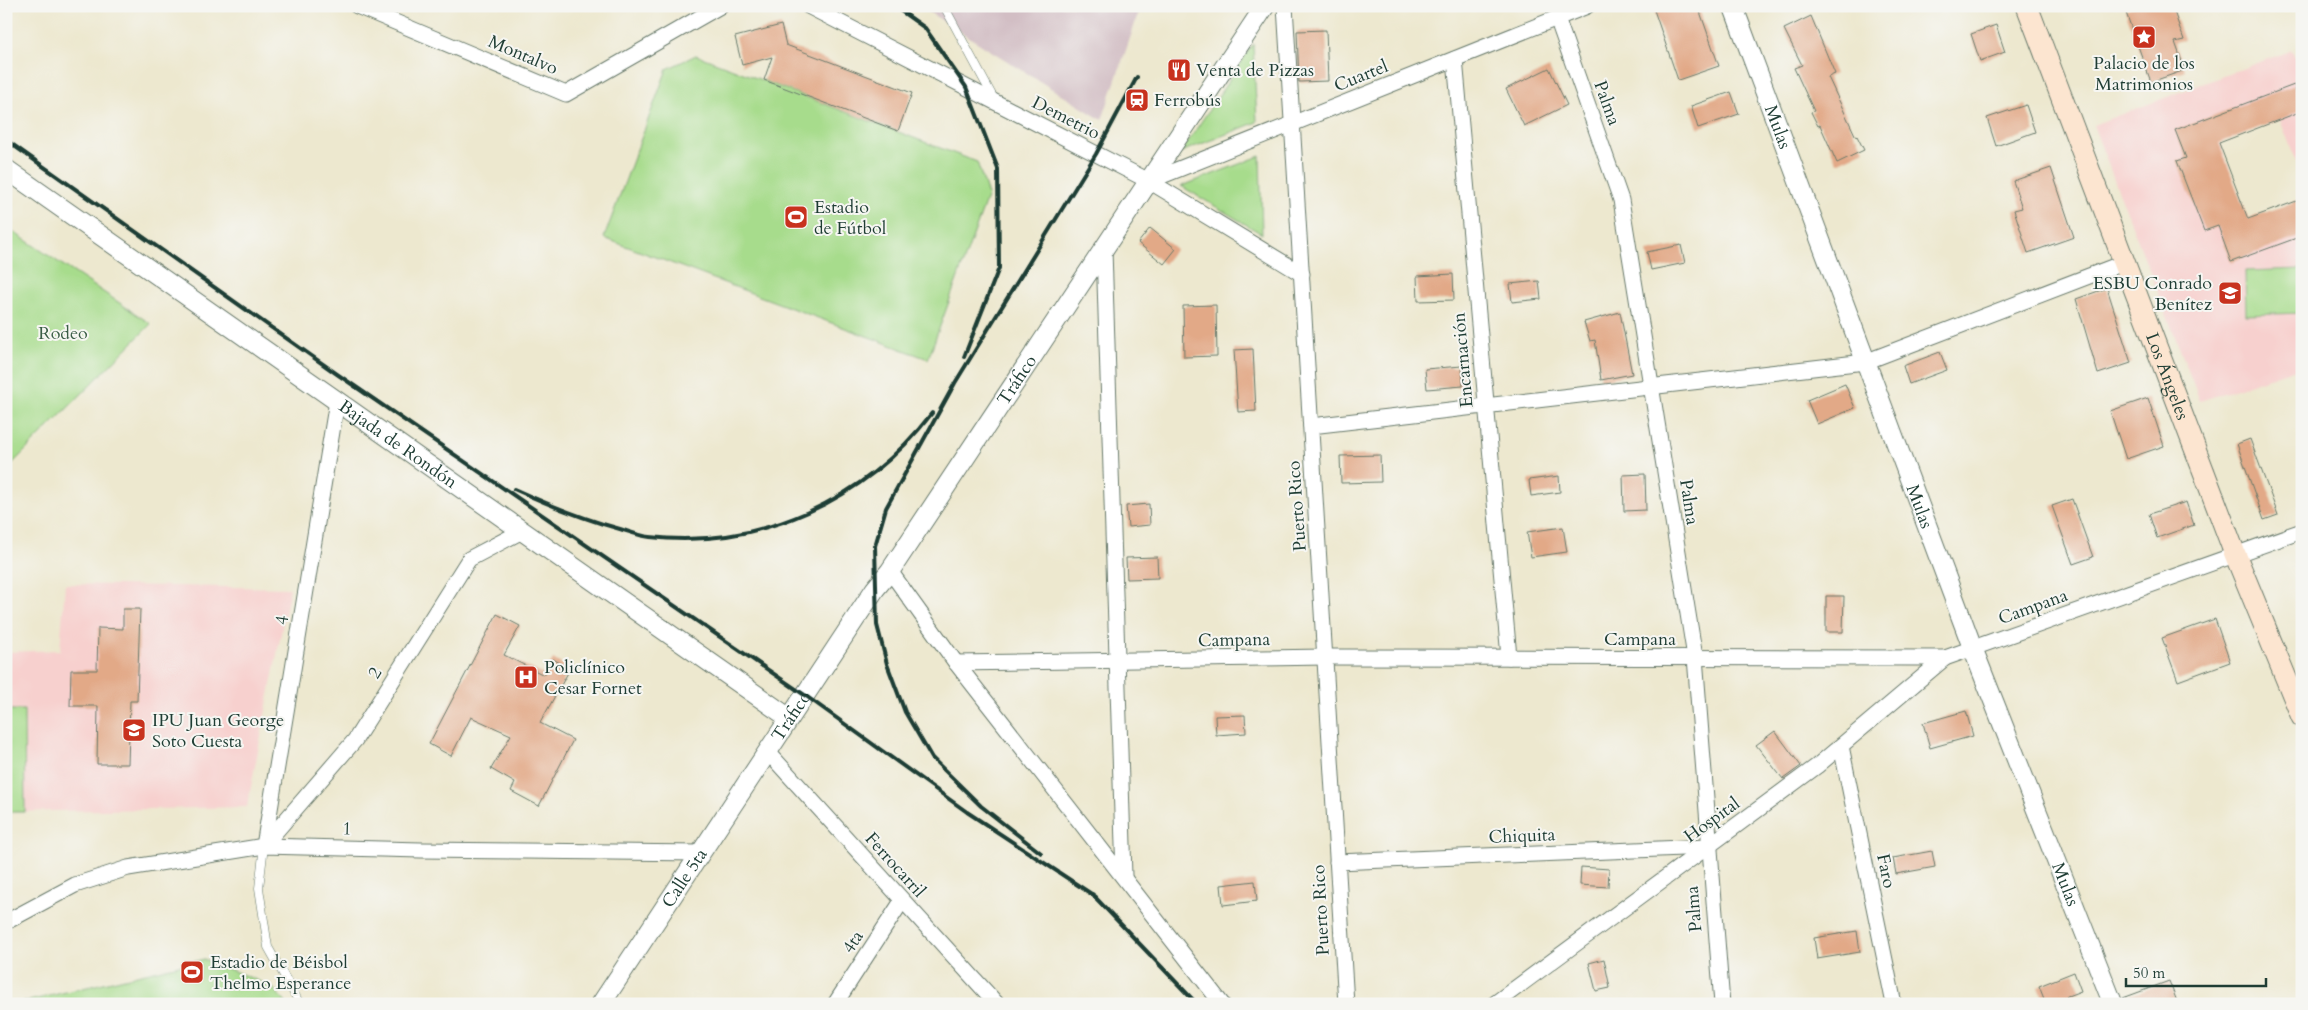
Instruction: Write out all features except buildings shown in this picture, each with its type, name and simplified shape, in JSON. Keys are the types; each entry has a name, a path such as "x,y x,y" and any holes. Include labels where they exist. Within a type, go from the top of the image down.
{"main road":[{"name":"Los Ángeles","path":"2027,6 2235,554 2302,717"}],"street":[{"name":"Montalvo","path":"357,6 566,94 720,6"},
{"name":"Demetrio","path":"808,6 1149,181 1302,274"},
{"name":"Tráfico","path":"767,751 875,589 890,571 1265,6"},
{"name":"Puerto Rico","path":"1285,6 1346,1004"},
{"name":"Cuartel","path":"1149,181 1587,6"},
{"name":"Mulas","path":"1733,6 1973,649 2113,1004"},
{"name":"Palma","path":"1556,18 1621,200 1695,657 1708,847 1722,1004"},
{"name":"Encarnación","path":"1455,59 1509,657"},
{"name":"Bajada de Rondón","path":"6,169 789,718"},
{"path":"1104,250 1124,876"},
{"path":"1310,426 1865,362 2123,263"},
{"name":"4","path":"264,846 337,401"},
{"name":"Campana","path":"956,663 1116,662 1325,657 1945,658 2302,530"},
{"name":"2","path":"264,846 355,740 468,559 522,531"},
{"path":"890,571 956,663 1222,1004"},
{"name":"Hospital","path":"1494,1004 1817,766 1945,658"},
{"name":"Faro","path":"1841,746 1894,1004"},
{"name":"Calle 5ta","path":"601,1004 767,751"},
{"name":"Ferrocarril","path":"767,751 997,1004"},
{"name":"1","path":"6,922 76,885 128,868 264,846 700,853"},
{"name":"Chiquita","path":"1337,862 1708,847"},
{"name":"4ta","path":"835,1004 902,901"}],"lane":[{"path":"944,6 996,102"},
{"path":"264,846 259,888 268,947 300,1004"}],"shaded area":[{"path":"919,6 1141,6 1102,120"},
{"name":"ESBU Conrado Benítez","path":"2292,50 2302,74 2302,176 2280,120 2220,143 2248,219 2302,199 2302,367 2200,401 2093,125"},
{"name":"IPU Juan George Soto Cuesta","path":"65,584 290,588 247,807 6,812 6,652 60,650"}],"green space":[{"path":"1253,44 1257,122 1181,152"},
{"name":"Estadio de Fútbol","path":"696,55 977,162 988,195 928,359 604,238 667,69"},
{"path":"1260,156 1262,234 1181,186 1182,186"},
{"name":"Rodeo","path":"6,227 151,324 11,465 6,466"},
{"path":"2302,269 2302,313 2246,315 2245,271"},
{"path":"6,710 24,710 25,812 6,812"},
{"name":"Estadio de Béisbol Thelmo Esperance","path":"204,959 271,986 287,1004 16,1004"}],"railway":[{"path":"894,6 925,28 966,87 998,169 999,268 964,357"},
{"path":"1041,853 981,806 932,758 905,712 887,664 877,625 875,546 886,508 955,383 1096,154 1137,77"},
{"path":"6,140 337,374 806,696 967,812 1096,897"},
{"path":"514,489 579,516 642,536 691,539 731,535 770,526 807,512 842,494 875,471 905,444 932,413"},
{"path":"1092,894 1197,1004"}],"place":[{"name":"Palacio de los Matrimonios","path":"2144,37"},
{"name":"Venta de Pizzas","path":"1179,70"},
{"name":"Ferrobús","path":"1137,100"},
{"name":"Estadio de Fútbol","path":"796,217"},
{"name":"ESBU Conrado Benítez","path":"2230,293"},
{"name":"Policlínico Cesar Fornet","path":"526,677"},
{"name":"IPU Juan George Soto Cuesta","path":"134,730"},
{"name":"Estadio de Béisbol Thelmo Esperance","path":"192,972"}]}
